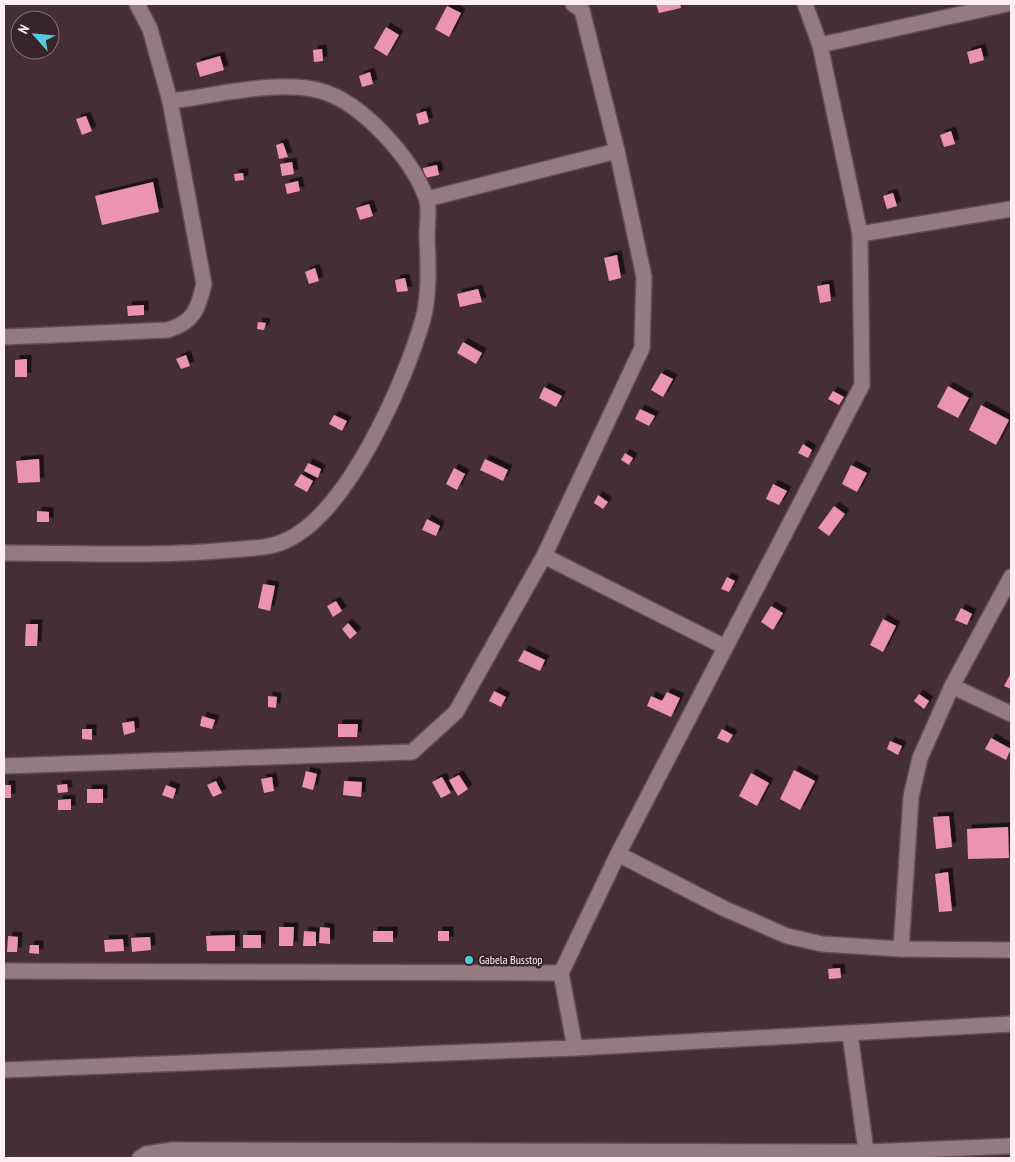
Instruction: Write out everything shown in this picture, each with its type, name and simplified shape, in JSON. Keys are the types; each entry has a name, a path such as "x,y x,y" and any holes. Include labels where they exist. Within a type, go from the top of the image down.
{"street":[{"path":"4,337 168,330 184,325 193,316 200,303 204,284 170,101 150,29 137,4"},
{"path":"4,766 412,752 456,712 544,556 642,348 644,277 617,151 582,10 573,4"},
{"path":"575,1048 561,973 618,854 862,385 860,234 820,45 805,4"},
{"path":"820,45 1007,4"},
{"path":"4,553 160,553 269,546 289,540 312,523 337,496 356,468 378,428 401,378 424,317 428,271 427,199 403,157 378,128 349,105 322,91 286,86 170,101"},
{"path":"427,199 617,151"},
{"path":"860,234 1011,209"},
{"path":"544,556 725,648"},
{"path":"901,949 912,797 920,758 952,686 1011,578"},
{"path":"952,686 1011,714"},
{"path":"618,854 724,908 787,936 822,944 901,949 1011,950"},
{"path":"4,971 561,973"},
{"path":"4,1070 575,1048 1011,1024"},
{"path":"850,1034 867,1155"},
{"path":"140,1158 146,1154 172,1150 867,1155 1011,1146"}],"building":[{"path":"656,4 680,4 681,8 659,13"},
{"path":"447,6 461,13 449,37 435,29"},
{"path":"386,27 399,35 387,56 374,48"},
{"path":"981,48 984,60 970,64 967,52"},
{"path":"322,49 323,61 314,62 313,50"},
{"path":"220,56 224,70 200,77 196,63"},
{"path":"370,72 373,84 362,87 359,76"},
{"path":"426,111 429,122 419,125 416,114"},
{"path":"86,116 92,131 82,135 76,119"},
{"path":"951,131 955,144 944,147 940,135"},
{"path":"283,143 288,157 279,159 276,145"},
{"path":"292,162 294,174 282,176 280,164"},
{"path":"437,165 439,175 425,178 423,168"},
{"path":"243,173 244,180 235,181 234,174"},
{"path":"298,181 300,191 287,194 285,184"},
{"path":"153,182 159,212 102,225 95,196"},
{"path":"893,193 897,206 887,209 883,196"},
{"path":"369,204 373,216 360,220 356,208"},
{"path":"617,255 621,278 609,281 604,258"},
{"path":"315,268 319,281 309,284 305,272"},
{"path":"405,278 408,291 397,292 395,280"},
{"path":"829,284 831,301 820,303 817,286"},
{"path":"478,289 482,302 460,307 457,294"},
{"path":"144,305 144,315 128,316 127,306"},
{"path":"258,322 266,323 264,330 257,329"},
{"path":"463,342 482,353 476,364 457,353"},
{"path":"186,355 190,366 181,369 176,359"},
{"path":"27,359 27,377 15,377 15,360"},
{"path":"661,373 673,379 663,397 651,390"},
{"path":"948,386 969,398 958,418 937,407"},
{"path":"544,387 562,396 556,407 539,398"},
{"path":"833,391 844,397 839,405 828,399"},
{"path":"981,405 1009,420 996,445 969,430"},
{"path":"640,409 655,416 649,426 635,419"},
{"path":"334,415 347,421 342,431 329,424"},
{"path":"803,444 812,450 808,458 798,453"},
{"path":"625,453 633,458 629,465 621,460"},
{"path":"39,459 40,482 18,483 16,461"},
{"path":"485,459 508,470 503,481 480,470"},
{"path":"308,463 321,469 318,478 304,471"},
{"path":"851,465 867,473 857,492 842,484"},
{"path":"454,468 465,474 457,490 446,484"},
{"path":"301,474 313,481 307,492 294,485"},
{"path":"773,484 787,491 779,505 766,499"},
{"path":"598,495 608,502 603,509 594,503"},
{"path":"834,506 845,514 829,536 818,528"},
{"path":"37,511 49,512 49,522 37,522"},
{"path":"427,519 440,526 436,536 422,530"},
{"path":"727,577 735,581 729,592 721,589"},
{"path":"263,584 275,586 270,611 258,608"},
{"path":"336,601 342,611 333,617 327,606"},
{"path":"771,606 783,613 773,630 761,622"},
{"path":"961,608 972,614 967,625 955,620"},
{"path":"883,619 896,626 883,652 870,645"},
{"path":"348,623 357,633 350,639 342,629"},
{"path":"26,624 38,624 37,646 25,646"},
{"path":"524,650 545,660 540,671 518,661"},
{"path":"1011,676 1011,689 1004,686"},
{"path":"494,691 506,697 501,707 489,701"},
{"path":"667,692 680,698 671,717 647,706 651,696 662,701"},
{"path":"919,694 929,701 924,709 914,701"},
{"path":"268,696 277,697 276,708 268,707"},
{"path":"202,716 215,720 212,729 200,726"},
{"path":"134,721 135,732 124,735 122,723"},
{"path":"338,724 358,724 357,737 338,737"},
{"path":"82,729 92,729 92,740 82,739"},
{"path":"722,729 733,735 728,743 717,738"},
{"path":"991,738 1011,749 1006,760 985,749"},
{"path":"890,741 902,746 898,755 887,749"},
{"path":"794,770 815,781 800,810 780,799"},
{"path":"306,771 317,774 313,790 302,787"},
{"path":"751,773 769,783 757,806 739,796"},
{"path":"459,775 468,789 458,796 449,780"},
{"path":"272,777 274,791 264,793 261,779"},
{"path":"442,777 451,793 441,798 432,782"},
{"path":"216,781 222,793 213,797 207,785"},
{"path":"344,781 362,782 361,797 343,795"},
{"path":"67,784 68,792 58,793 57,785"},
{"path":"4,785 11,785 11,798 4,798"},
{"path":"166,785 176,789 173,799 162,795"},
{"path":"87,789 103,789 103,803 87,803"},
{"path":"71,799 71,810 58,810 58,800"},
{"path":"949,816 952,847 936,849 933,817"},
{"path":"1008,827 1009,858 968,859 967,829"},
{"path":"948,872 952,911 939,912 935,874"},
{"path":"279,927 294,927 293,946 279,946"},
{"path":"320,927 330,928 330,944 319,943"},
{"path":"304,931 316,932 316,946 303,946"},
{"path":"373,931 393,931 393,942 373,942"},
{"path":"438,931 449,931 449,941 438,941"},
{"path":"235,935 235,951 207,951 206,936"},
{"path":"243,935 261,935 261,948 243,948"},
{"path":"8,936 18,937 17,952 7,952"},
{"path":"150,937 151,950 132,952 131,938"},
{"path":"123,939 124,951 105,952 104,940"},
{"path":"30,945 39,945 39,954 29,953"},
{"path":"840,968 841,978 829,979 828,969"}],"place":[{"name":"Gabela Busstop","path":"469,960"}]}
